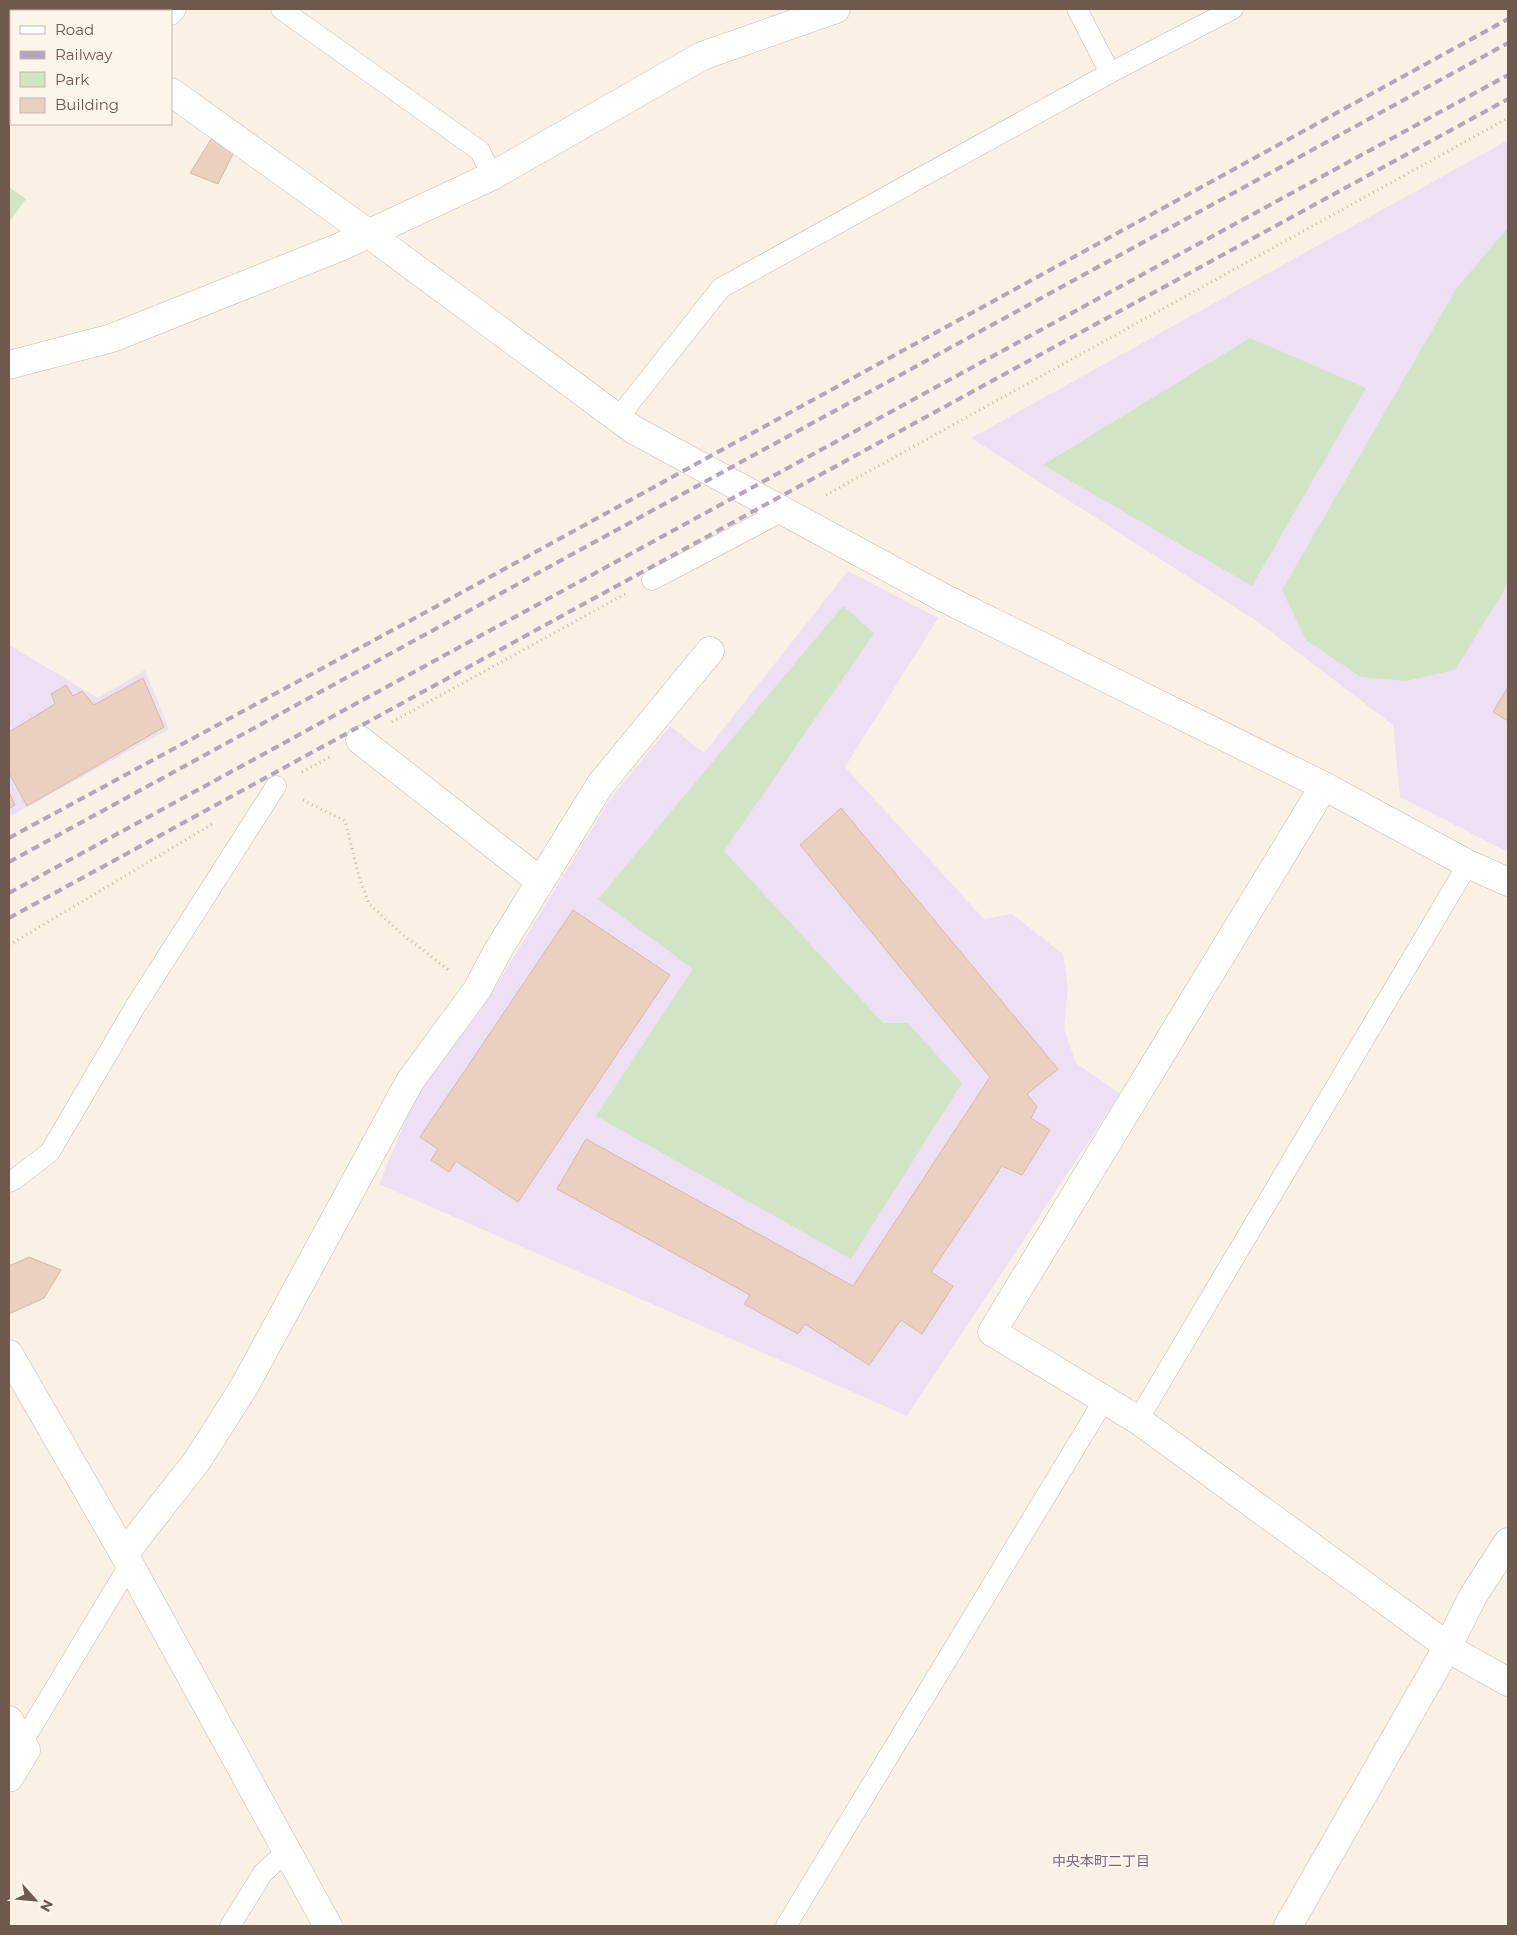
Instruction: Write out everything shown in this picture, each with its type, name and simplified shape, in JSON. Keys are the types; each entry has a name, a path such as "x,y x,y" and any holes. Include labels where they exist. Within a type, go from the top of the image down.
{"street":[{"path":"9,365 112,338 369,234 492,176 702,56 835,9"},
{"path":"172,93 369,234 634,430 942,597 1324,786 1468,864 1508,882"},
{"path":"127,1559 197,1461 244,1387 410,1081 477,990 497,952 600,785 710,651"},
{"path":"360,740 540,881"},
{"path":"1324,786 992,1332 1138,1420 1460,1655 1508,1682"},
{"path":"12,1368 127,1559 328,1926"},
{"path":"1288,1926 1448,1646 1473,1596 1508,1542"},
{"path":"9,1778 26,1750 15,1732"}],"lane":[{"path":"281,9 480,151 492,176"},
{"path":"1077,9 1110,74"},
{"path":"618,418 721,288 1110,74 1233,9"},
{"path":"652,580 786,512"},
{"path":"9,1182 15,1180 50,1152 135,1007 276,786"},
{"path":"1138,1420 1468,864"},
{"path":"786,1926 1104,1400"},
{"path":"15,1732 127,1559"},
{"path":"230,1926 263,1873 287,1851"}],"path":[{"path":"786,512 1508,118"},
{"path":"276,786 652,580"},
{"path":"276,786 345,821 360,880 369,904 403,935 477,990"},
{"path":"9,944 217,821"}],"shaded area":[{"path":"1508,140 1508,852 1400,797 1393,725 1257,621 971,438"},
{"path":"848,571 938,618 845,767 984,919 1012,914 1063,954 1068,987 1064,1029 1076,1063 1120,1094 907,1416 379,1184 418,1091 480,1012 610,799 670,726 704,753"},
{"path":"9,645 98,698 145,670 169,729 9,817"}],"green space":[{"path":"9,187 26,199 9,222"},
{"path":"1508,229 1508,584 1455,670 1406,681 1361,677 1306,640 1282,590 1456,289"},
{"path":"1250,338 1366,388 1252,586 1043,465"},
{"path":"843,606 874,633 724,851 883,1023 908,1023 962,1083 851,1259 596,1116 693,969 598,899"}],"building":[{"path":"213,136 235,150 218,184 190,173"},
{"path":"143,678 164,727 27,806 9,773 9,732 55,704 51,694 66,685 73,696 82,691 94,705"},
{"path":"1508,687 1508,721 1493,712"},
{"path":"9,792 15,805 9,809"},
{"path":"841,808 1058,1069 1027,1094 1037,1107 1031,1118 1050,1130 1022,1175 1002,1166 931,1272 953,1286 922,1334 901,1320 869,1365 805,1324 798,1334 744,1304 750,1295 557,1189 586,1139 853,1286 990,1077 800,845"},
{"path":"573,910 670,975 518,1202 456,1161 449,1172 431,1160 438,1149 420,1137"},
{"path":"29,1257 61,1270 44,1298 9,1314 9,1266"}],"railway":[{"path":"9,838 426,612 1508,19"},
{"path":"9,862 1508,43"},
{"path":"9,893 1508,75"},
{"path":"9,918 1508,99"}],"district":[{"name":"中央本町二丁目","path":"1101,1861"}]}
